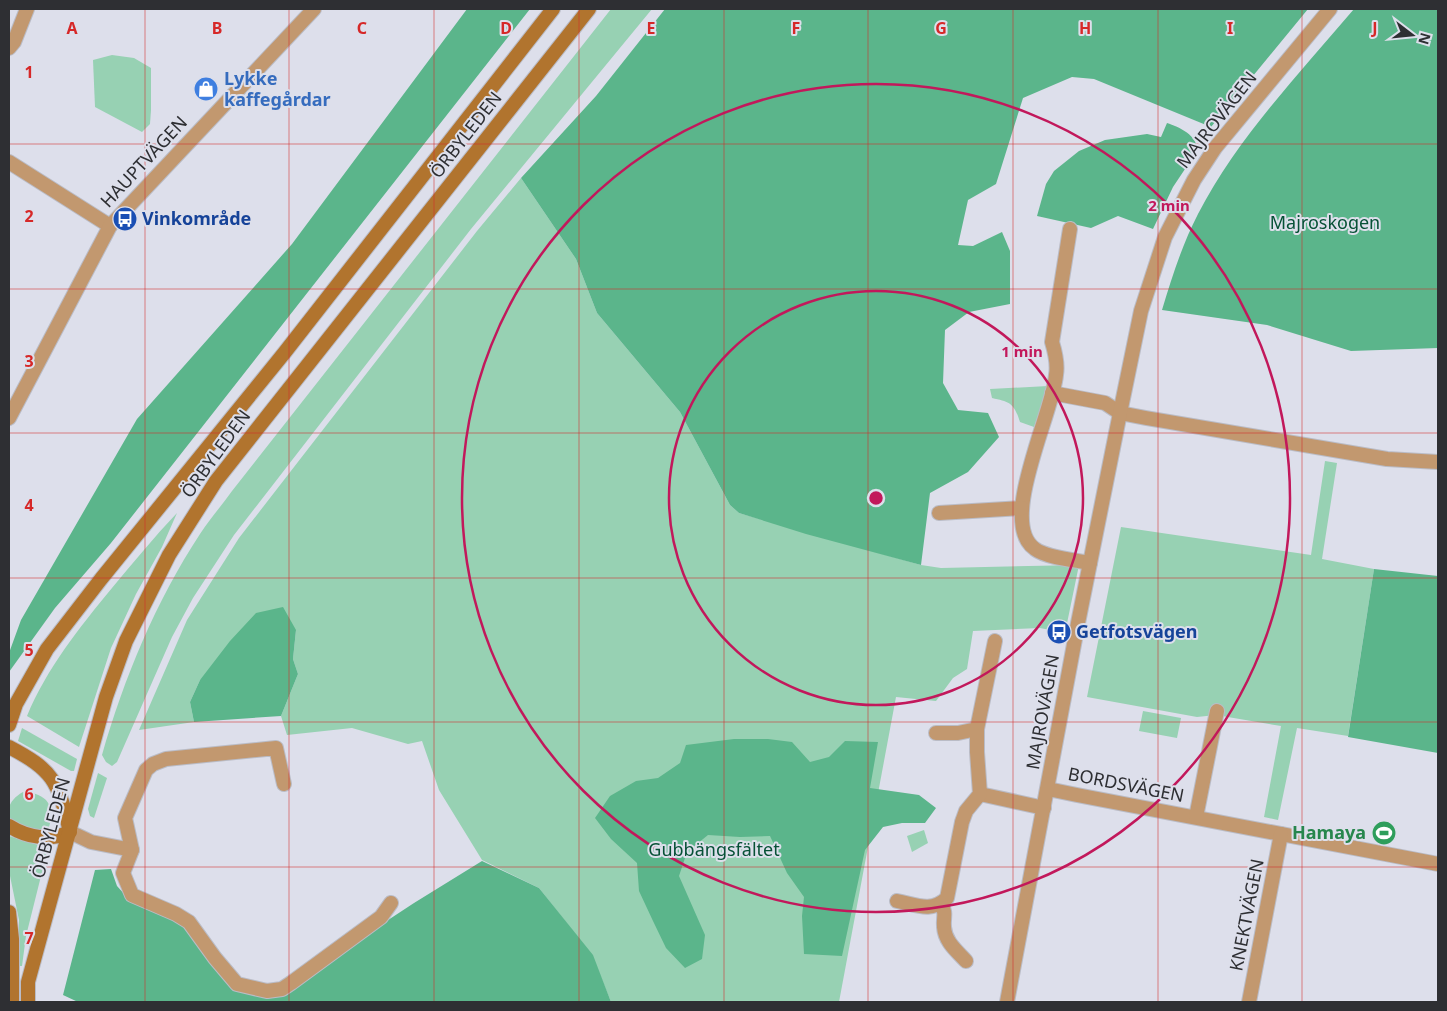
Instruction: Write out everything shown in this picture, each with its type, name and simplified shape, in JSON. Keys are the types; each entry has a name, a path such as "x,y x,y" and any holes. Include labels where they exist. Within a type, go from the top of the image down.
{"main road":[{"name":"ÖRBYLEDEN","path":"9,725 16,704 53,642 285,352 553,9"},
{"name":"ÖRBYLEDEN","path":"28,1002 28,982 106,696 126,641 174,547 216,481 589,9"},
{"path":"9,747 46,771 58,788 70,832 57,837 38,837 9,826"},
{"path":"9,912 12,939 12,1002"}],"street":[{"path":"9,48 14,42 27,9"},
{"name":"HAUPTVÄGEN","path":"9,418 110,226 314,9"},
{"name":"MAJROVÄGEN","path":"1007,1002 1120,413 1141,311 1164,237 1179,206 1215,148 1330,9"},
{"path":"9,162 110,226"},
{"path":"1070,229 1052,335 1056,354 1056,375 1039,434 1022,508 1023,535 1034,549 1044,554 1090,563"},
{"path":"1052,394 1105,403 1120,413 1387,459 1438,462"},
{"path":"939,513 1022,508"},
{"path":"897,901 930,908 947,898 962,822 966,811 980,794 978,729 994,641"},
{"name":"BORDSVÄGEN","path":"1196,817 1217,712"},
{"path":"936,733 958,734 978,729"},
{"path":"284,784 276,748 166,759 153,764 146,770 125,818 132,850 123,873 132,895 176,914 189,922 215,958 238,984 267,990 282,989 291,983 381,917 391,903"},
{"name":"BORDSVÄGEN","path":"1048,788 1438,864"},
{"path":"980,794 1044,808"},
{"path":"70,832 91,842 132,850"},
{"name":"KNEKTVÄGEN","path":"1249,1002 1281,834"},
{"path":"941,903 946,913 944,925 946,937 954,949 966,961"}],"green space":[{"path":"467,9 530,9 111,543 55,608 9,672 9,653 21,620 137,419 292,244"},
{"path":"611,9 652,9 471,229 234,535 193,598 172,637 117,762 112,766 106,762 102,755 120,697 155,613 200,534"},
{"path":"665,9 1308,9 1211,127 1094,79 1072,77 1023,98 996,184 968,200 958,245 973,246 1002,232 1010,251 1010,304 969,312 945,330 943,383 958,410 988,413 999,437 968,472 930,493 921,565 806,534 739,513 730,505 680,412 597,313 576,259 521,178 596,96"},
{"name":"Majroskogen","path":"1354,9 1438,9 1438,348 1351,351 1267,325 1162,310 1187,237 1198,214 1231,159 1270,107"},
{"path":"112,55 134,58 151,68 150,124 142,132 95,107 93,60"},
{"path":"1167,123 1187,132 1194,140 1197,151 1173,187 1153,229 1118,216 1091,228 1037,216 1046,184 1054,171 1079,151 1105,140 1147,134 1161,137"},
{"name":"Gubbängsfältet","path":"521,178 576,259 597,313 680,412 730,505 739,513 921,565 941,568 1079,565 1065,633 1040,628 973,631 967,669 953,678 936,701 896,697 839,1002 611,1002 592,955 539,888 482,860 439,790 422,741 408,744 352,728 287,735 281,716 298,674 293,659 296,630 200,680 190,702 194,722 139,730 187,620 239,538 477,231"},
{"path":"1048,386 1034,427 1020,422 1011,404 992,398 990,389"},
{"path":"1325,461 1337,463 1322,559 1374,569 1348,736 1297,728 1278,820 1264,817 1281,726 1216,715 1197,717 1087,697 1121,527 1311,555"},
{"path":"177,513 111,648 79,747 27,716 44,681 76,633"},
{"path":"1374,569 1438,576 1438,753 1348,737"},
{"path":"283,607 296,630 293,659 298,674 281,716 194,722 190,702 200,680 230,641 256,613"},
{"path":"1143,711 1181,718 1177,738 1139,731"},
{"path":"22,728 77,759 74,771 18,741"},
{"path":"734,739 768,739 792,742 810,762 829,757 845,741 878,742 870,788 919,795 936,808 925,823 902,823 883,827 865,850 842,956 804,954 802,916 804,897 787,873 770,836 708,835 687,852 679,876 705,935 702,959 685,968 666,948 639,891 637,863 611,839 595,818 610,796 636,781 658,778 680,763 686,745"},
{"path":"98,773 107,778 94,818 90,816 88,809"},
{"path":"23,792 38,795 48,802 51,814 48,830 44,832 23,827 10,818 10,804"},
{"path":"924,830 928,843 912,852 907,836"},
{"path":"9,836 48,848 26,936 22,966 19,966 19,920 9,871"},
{"path":"482,861 539,888 593,955 611,1002 78,1002 63,995 95,870 111,869 117,886 126,896 176,919 197,940 224,976 274,995 414,903"}],"place":[{"name":"Lykke kaffegårdar","path":"206,89"},
{"name":"Vinkområde","path":"125,219"},
{"name":"Getfotsvägen","path":"1059,632"},
{"name":"Hamaya","path":"1384,833"}]}
